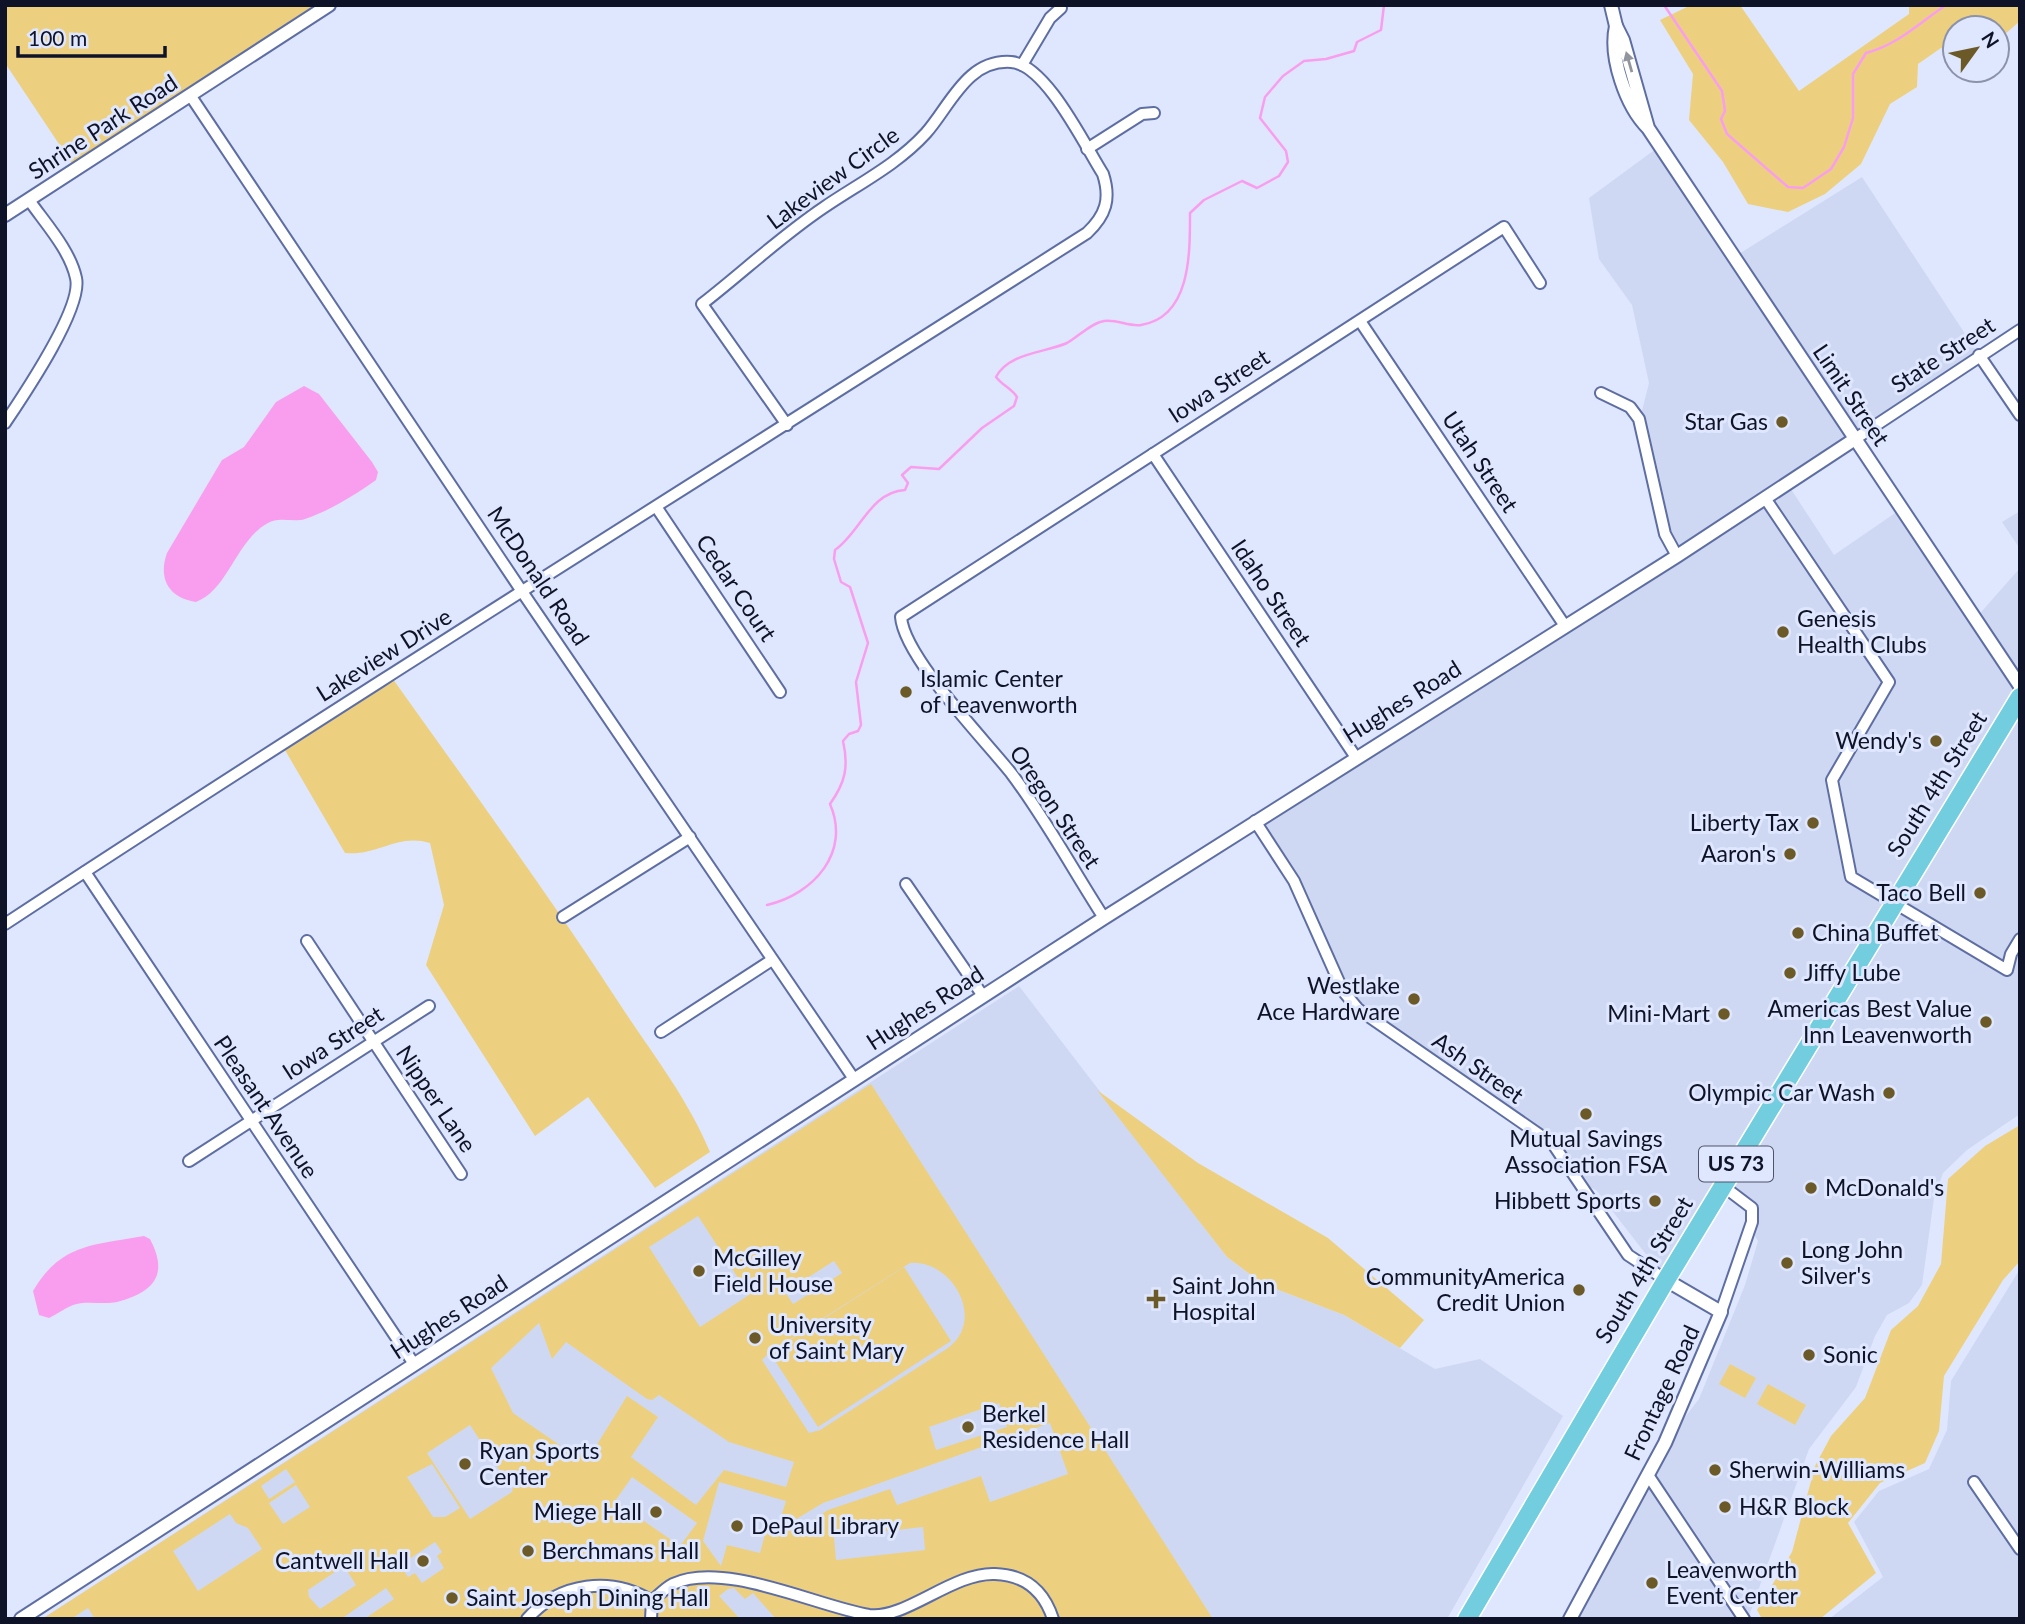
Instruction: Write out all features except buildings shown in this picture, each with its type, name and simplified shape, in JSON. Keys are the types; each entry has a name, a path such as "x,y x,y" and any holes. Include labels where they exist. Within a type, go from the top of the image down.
{"highway":[{"name":"South 4th Street","path":"1467,1619 1666,1280 2020,697"}],"street":[{"name":"Shrine Park Road","path":"5,215 329,5"},
{"name":"Limit Street","path":"1611,5 1648,128 2020,686"},
{"path":"787,425 1087,233 1099,222 1107,208 1108,190 1103,174 1048,87 1022,65 1050,18 1061,8"},
{"name":"Lakeview Circle","path":"787,425 702,304 820,209 906,153 927,132 966,79 984,66 1011,62 1022,65"},
{"name":"McDonald Road","path":"190,95 523,593 854,1079"},
{"path":"1087,149 1142,114 1154,113"},
{"path":"5,422 54,342 75,299 77,280 68,258 29,200"},
{"name":"Iowa Street","path":"901,617 1504,227 1540,283"},
{"name":"Utah Street","path":"1360,321 1565,625"},
{"name":"State Street","path":"1855,439 2020,330"},
{"path":"1979,355 2020,415"},
{"path":"1601,393 1630,407 1640,419 1665,534 1677,556"},
{"name":"Lakeview Drive","path":"5,924 787,425"},
{"name":"Hughes Road","path":"21,1619 1355,756 1677,556 1855,439"},
{"name":"Idaho Street","path":"1153,454 1355,756"},
{"path":"1765,498 1889,682 1832,780 1851,877 2007,970 2011,954 2020,939"},
{"name":"Cedar Court","path":"657,508 780,692"},
{"name":"Oregon Street","path":"901,617 902,632 948,698 1012,775 1104,918"},
{"name":"Ash Street","path":"1255,821 1294,881 1338,980 1358,1009 1553,1144 1628,1255 1721,1312"},
{"path":"563,917 690,837"},
{"name":"Pleasant Avenue","path":"85,872 414,1364"},
{"path":"906,884 983,996"},
{"name":"Nipper Lane","path":"307,941 461,1174"},
{"path":"662,1032 772,960"},
{"name":"Iowa Street","path":"189,1161 429,1006"},
{"name":"Frontage Road","path":"1570,1619 1648,1475 1689,1392 1721,1312 1752,1223 1752,1208 1723,1186"},
{"path":"1648,1475 1744,1619"},
{"path":"1974,1482 2020,1549"},
{"path":"651,1619 652,1601 670,1585 700,1576 741,1582 871,1615 894,1612 939,1589 994,1574 1034,1586 1047,1600 1053,1619"},
{"path":"527,1619 552,1599 592,1585 626,1588 652,1601"}],"shaded area":[{"path":"5,5 329,5 77,171 5,63"},
{"path":"1691,5 1740,5 1799,91 1909,14 1909,5 2020,5 2020,21 2011,29 2011,14 1941,14 1941,48 1918,64 1917,87 1890,104 1861,164 1825,194 1788,212 1748,204 1723,162 1689,120 1693,74 1660,20"},
{"path":"1664,143 1734,257 1862,177 1979,355 1787,483 1834,555 1901,509 1975,619 2020,568 2020,1114 1967,1150 1943,1173 1934,1198 1922,1285 1909,1303 1887,1315 1875,1336 1856,1387 1809,1449 1748,1619 1570,1619 1665,1443 1699,1399 1745,1285 1758,1241 1750,1228 1752,1208 1723,1186 1666,1280 1596,1190 1579,1182 1553,1144 1358,1009 1343,991 1294,881 1255,821 1677,556 1665,534 1640,419 1649,383 1632,305 1599,259 1589,198"},
{"path":"304,386 319,394 372,462 378,472 376,480 314,516 268,523 248,541 217,587 207,596 196,602 178,596 165,578 167,553 222,460 244,447 276,402"},
{"path":"2020,511 2020,549 2002,522"},
{"path":"390,675 563,920 691,1112 710,1152 655,1188 588,1097 535,1136 426,965 444,905 430,843 408,841 368,851 345,853 282,745"},
{"name":"University of Saint Mary","path":"1019,986 1227,1257 1263,1284 1344,1315 1435,1369 1480,1359 1563,1416 1447,1619 1213,1619 1194,1591 1150,1619 42,1619"},
{"name":"University of Saint Mary","path":"871,1084 1213,1619 776,1619 753,1593 745,1599 734,1588 719,1596 740,1619 364,1619 394,1599 386,1588 341,1619 95,1619 88,1608 71,1619 42,1619","holes":["698,1216 749,1295 700,1327 649,1247","834,1261 842,1273 793,1304 785,1292","910,1263 925,1264 950,1280 964,1307 964,1322 959,1336 948,1348 820,1430 809,1433 762,1360 770,1352","539,1323 552,1359 566,1342 647,1399 652,1400 659,1395 729,1442 794,1462 786,1487 724,1470 696,1505 631,1457 658,1417 627,1396 588,1459 580,1454 577,1457 513,1413 491,1368","999,1403 1007,1427 936,1450 929,1427","1050,1423 1068,1474 990,1502 981,1476 897,1505 890,1489 828,1510 798,1530 793,1521 823,1503","470,1425 502,1474 515,1476 512,1492 470,1519 427,1453","432,1464 460,1508 445,1517 433,1517 407,1477","286,1469 295,1482 269,1499 261,1486","632,1477 697,1523 680,1546 615,1501","719,1482 786,1501 782,1514 789,1528 768,1523 760,1553 727,1545 721,1566 703,1541","296,1485 310,1507 283,1524 269,1503","230,1514 236,1523 248,1528 262,1549 198,1591 173,1551","923,1527 925,1550 836,1560 834,1537","435,1542 442,1552 437,1556 444,1568 422,1583 415,1573 408,1577 400,1565","344,1566 356,1585 320,1609 309,1597 308,1590"]},
{"path":"1097,1090 1198,1163 1328,1238 1424,1320 1400,1348 1344,1315 1263,1284 1227,1257"},
{"path":"2020,1125 2020,1261 2003,1280 1944,1376 1939,1431 1925,1463 1880,1483 1848,1523 1876,1573 1820,1619 1762,1619 1757,1610 1792,1552 1815,1466 1831,1436 1865,1398 1891,1330 1918,1306 1941,1264 1948,1179 1985,1146"},
{"path":"144,1236 150,1239 158,1263 158,1272 149,1287 117,1302 78,1304 49,1318 39,1315 33,1291 55,1263 81,1249"},
{"path":"904,1267 951,1341 818,1427 770,1353"},
{"path":"2020,1269 2020,1619 1829,1619 1883,1577 1854,1522 1879,1491 1929,1469 1947,1430 1951,1381"},
{"path":"1730,1364 1756,1378 1745,1398 1719,1384"},
{"path":"1768,1384 1806,1405 1795,1425 1757,1404"}],"waterway":[{"path":"767,905 800,891 813,881 832,854 836,838 830,804 844,774 846,759 843,741 849,734 858,731 861,725 856,682 868,643 850,587 841,582 834,559 835,550 844,543 874,505 893,492 905,490 908,483 902,475 911,467 939,469 982,428 1014,406 1017,397 996,377 1009,363 1067,343 1099,322 1141,325 1157,320 1170,310 1178,297 1188,264 1190,213 1204,200 1242,181 1257,188 1279,176 1288,162 1286,151 1260,118 1265,97 1283,76 1304,61 1326,59 1354,51 1357,42 1381,30 1384,5"},
{"path":"1664,5 1722,91 1725,111 1721,119 1727,134 1788,187 1803,188 1831,169 1844,147 1853,118 1853,74 1866,53 1899,39 1946,5"}],"place":[{"name":"Star Gas","path":"1782,422"},
{"name":"Genesis Health Clubs","path":"1783,632"},
{"name":"Islamic Center of Leavenworth","path":"906,692"},
{"name":"Wendy's","path":"1936,741"},
{"name":"Liberty Tax","path":"1813,823"},
{"name":"Aaron's","path":"1790,854"},
{"name":"Taco Bell","path":"1980,893"},
{"name":"China Buffet","path":"1798,933"},
{"name":"Jiffy Lube","path":"1790,973"},
{"name":"Westlake Ace Hardware","path":"1414,999"},
{"name":"Mini-Mart","path":"1724,1014"},
{"name":"Americas Best Value Inn Leavenworth","path":"1986,1022"},
{"name":"Olympic Car Wash","path":"1889,1093"},
{"name":"Mutual Savings Association FSA","path":"1586,1114"},
{"name":"McDonald's","path":"1811,1188"},
{"name":"Hibbett Sports","path":"1655,1201"},
{"name":"Long John Silver's","path":"1787,1263"},
{"name":"McGilley Field House","path":"699,1271"},
{"name":"CommunityAmerica Credit Union","path":"1579,1290"},
{"name":"Saint John Hospital","path":"1156,1299"},
{"name":"University of Saint Mary","path":"755,1338"},
{"name":"Sonic","path":"1809,1355"},
{"name":"Berkel Residence Hall","path":"968,1427"},
{"name":"Ryan Sports Center","path":"465,1464"},
{"name":"Sherwin-Williams","path":"1715,1470"},
{"name":"H&R Block","path":"1725,1507"},
{"name":"Miege Hall","path":"656,1512"},
{"name":"DePaul Library","path":"737,1526"},
{"name":"Berchmans Hall","path":"528,1551"},
{"name":"Cantwell Hall","path":"423,1561"},
{"name":"Leavenworth Event Center","path":"1652,1583"},
{"name":"Saint Joseph Dining Hall","path":"452,1598"}]}
